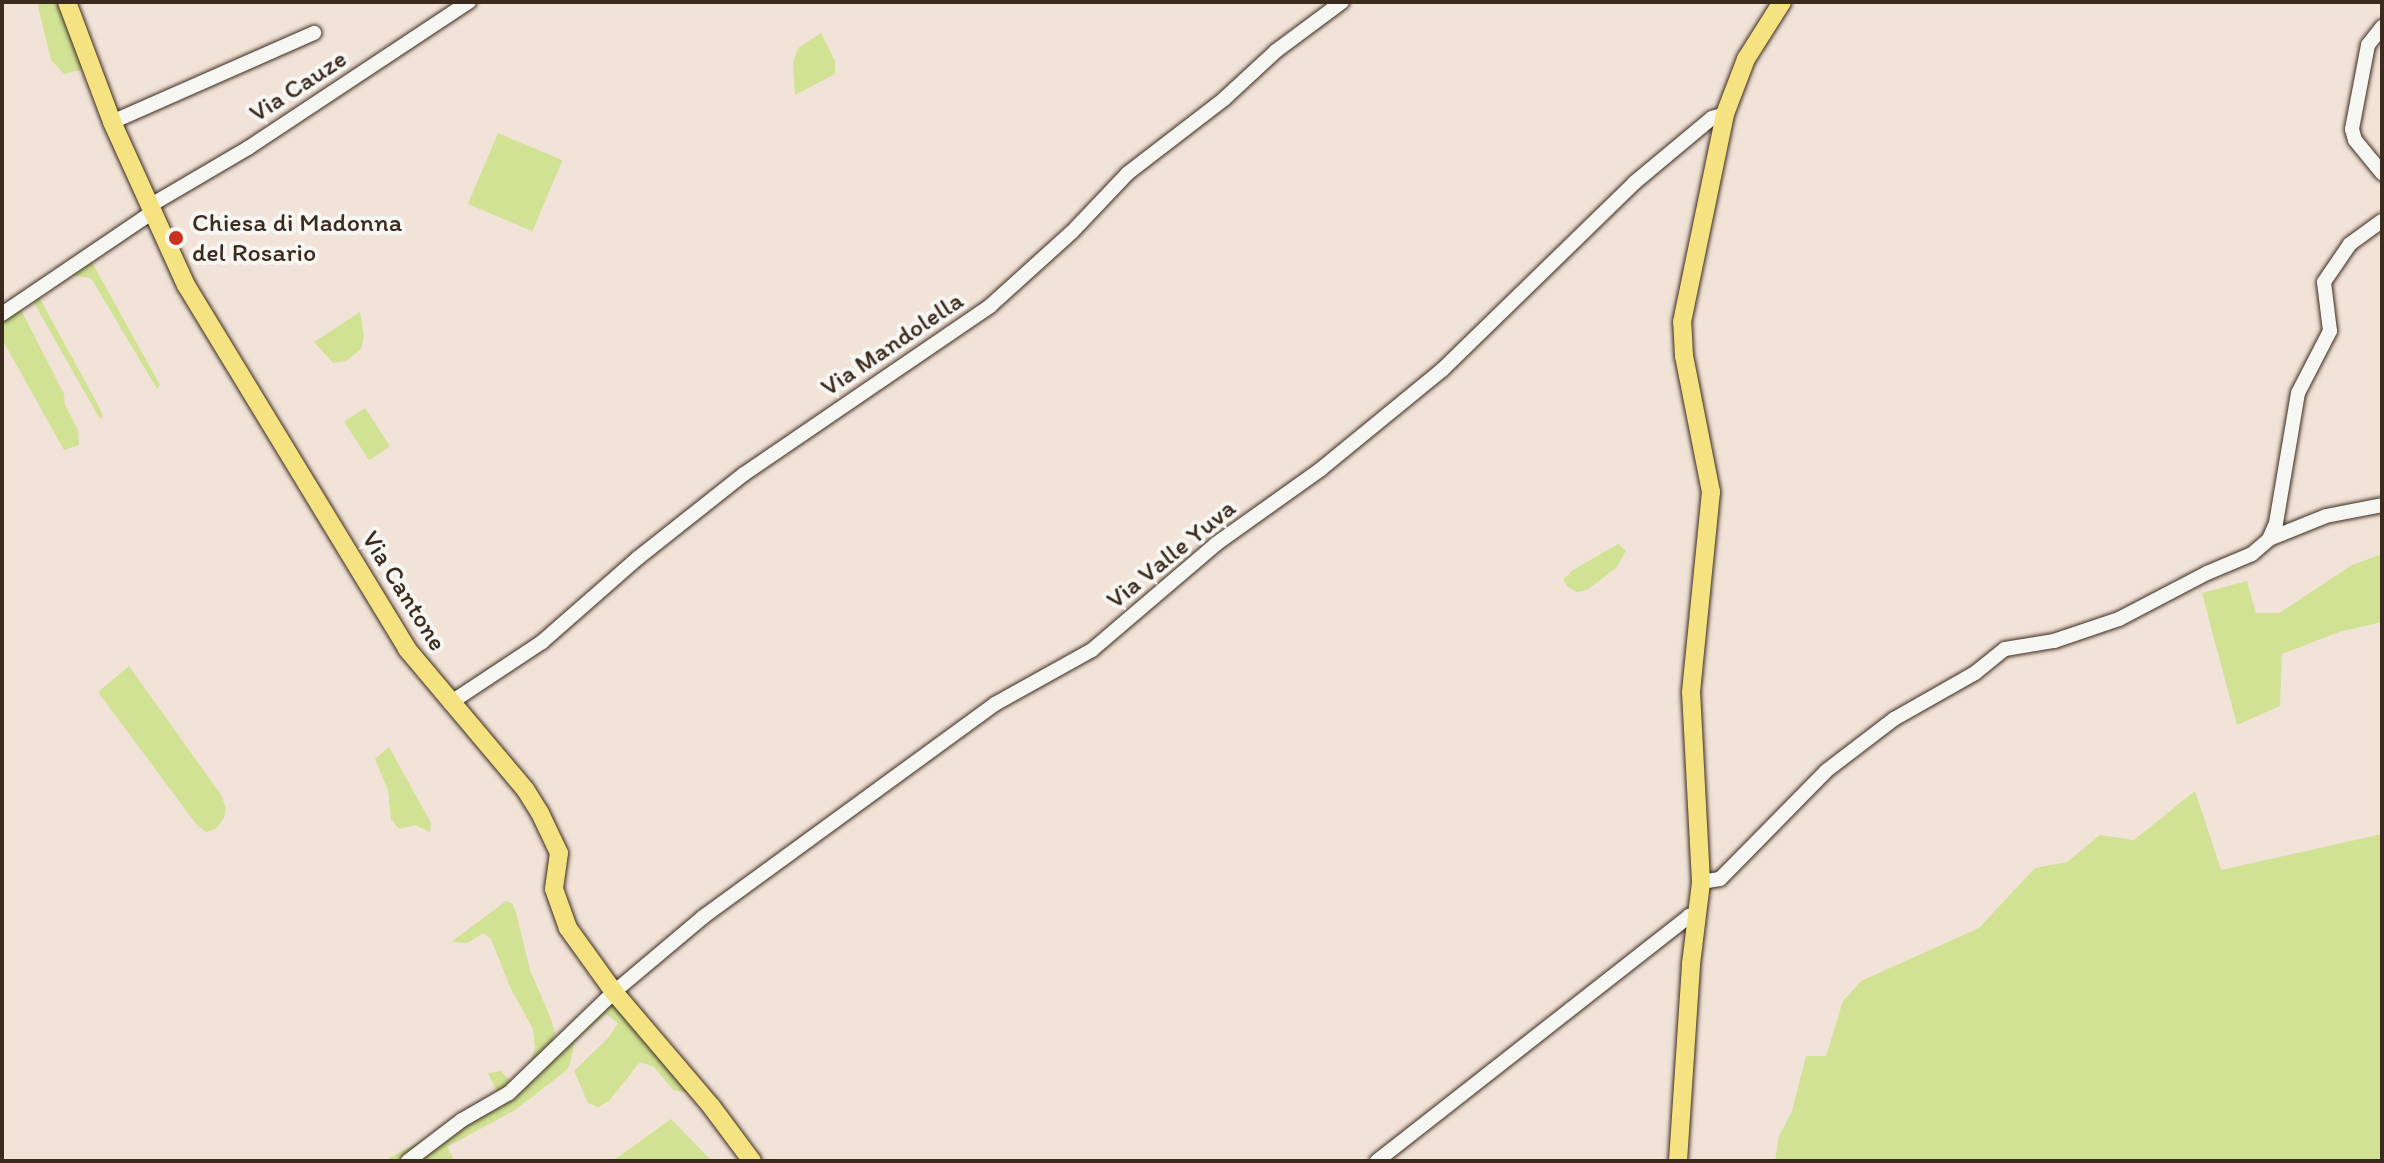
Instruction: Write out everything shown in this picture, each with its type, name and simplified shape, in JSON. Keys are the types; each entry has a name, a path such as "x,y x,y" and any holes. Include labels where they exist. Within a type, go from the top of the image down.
{"main road":[{"name":"Via Cantone","path":"67,2 112,122 186,285 407,649 525,789 540,813 559,853 554,889 561,914 614,992 711,1106 752,1161"},
{"path":"1678,1161 1701,882 1691,692 1711,492 1684,356 1682,322 1725,114 1746,59 1782,2"}],"street":[{"name":"Via Cauze","path":"2,314 153,208 469,2"},
{"name":"Via Mandolella","path":"450,703 542,642 638,558 744,474 990,306 1072,232 1128,173 1224,99 1276,51 1342,2"},
{"path":"2382,27 2368,45 2352,129 2355,140 2382,173"},
{"path":"112,122 314,33"},
{"name":"Via Valle Yuva","path":"408,1161 462,1120 509,1093 614,992 703,917 995,704 1092,650 1216,544 1321,469 1442,370 1634,183 1712,118 1725,114"},
{"path":"2269,539 2276,523 2298,393 2330,331 2324,282 2350,244 2382,221"},
{"path":"1701,882 1720,879 1826,771 1894,719 1975,673 2005,649 2054,641 2119,619 2207,573 2252,554 2269,539 2326,516 2382,505"},
{"path":"1377,1161 1689,916 1698,913"}],"green space":[{"path":"37,2 63,2 86,65 80,70 64,74 51,60"},
{"path":"821,33 835,61 835,74 795,95 793,64 798,48"},
{"path":"498,133 562,160 532,231 468,204"},
{"path":"89,257 160,385 157,389 91,278 69,275 39,297 97,403 103,416 100,419 31,298"},
{"path":"19,306 64,394 65,405 78,430 79,445 64,450 3,341 2,316"},
{"path":"360,312 364,337 361,349 346,361 333,363 314,342"},
{"path":"365,408 390,447 369,460 344,422"},
{"path":"1618,544 1626,551 1616,568 1587,590 1577,592 1568,587 1563,580 1573,570"},
{"path":"2382,554 2382,622 2339,632 2282,654 2280,706 2237,725 2202,593 2247,581 2256,613 2279,613 2352,565"},
{"path":"129,666 221,795 226,808 224,818 216,829 206,832 196,824 98,692"},
{"path":"389,747 431,823 430,832 415,825 399,829 391,819 388,790 375,759"},
{"path":"2195,791 2221,870 2382,834 2382,1161 1775,1161 1779,1136 1792,1111 1806,1056 1826,1056 1843,1001 1861,981 1979,928 2035,868 2067,862 2100,835 2134,840"},
{"path":"506,901 513,904 530,970 551,1019 555,1034 551,1045 613,999 691,1093 673,1090 654,1067 640,1062 609,1101 598,1107 588,1103 574,1071 609,1037 618,1023 606,1014 575,1041 569,1067 558,1077 515,1110 447,1147 455,1161 384,1161 421,1141 428,1151 497,1092 488,1073 501,1071 512,1083 525,1073 531,1061 535,1049 533,1029 510,987 491,939 484,933 467,943 451,942"},
{"path":"671,1119 712,1161 612,1161 621,1155"}],"place":[{"name":"Chiesa di Madonna del Rosario","path":"176,238"}]}
